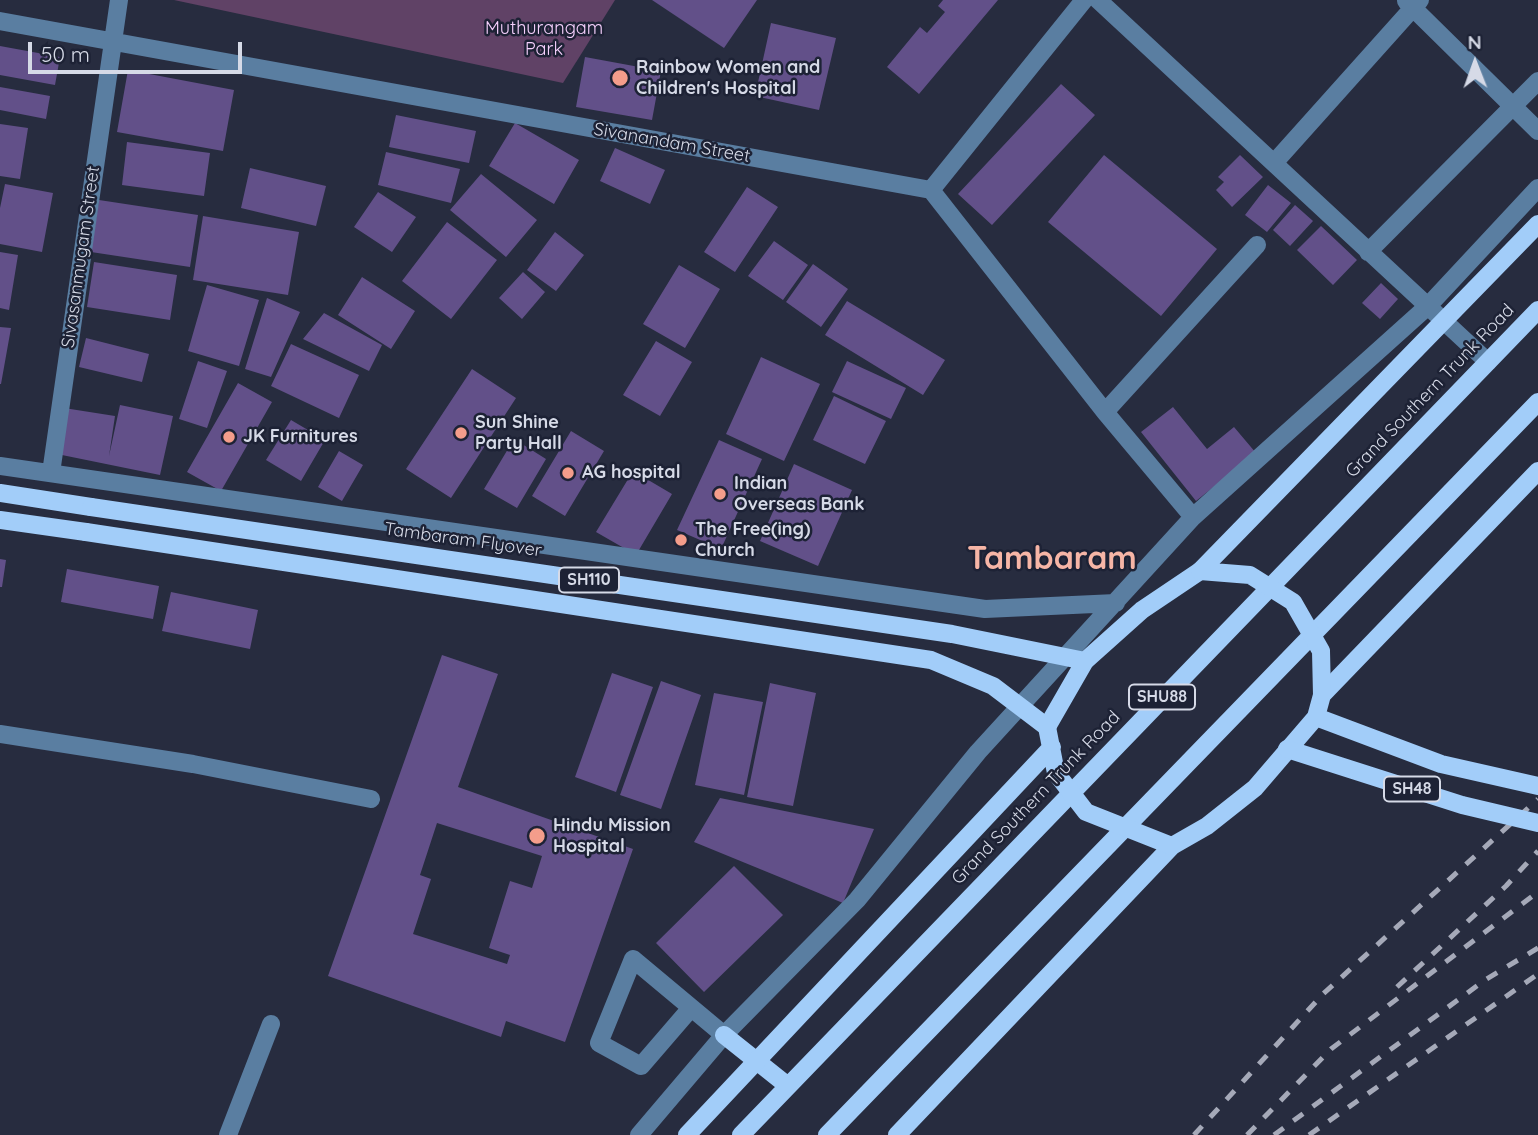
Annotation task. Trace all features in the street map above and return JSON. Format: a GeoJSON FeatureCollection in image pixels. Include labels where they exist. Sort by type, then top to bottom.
{"type":"FeatureCollection","features":[{"type":"Feature","properties":{"kind":"main road"},"geometry":{"type":"LineString","coordinates":[[1172,846],[1086,813],[1056,773],[1047,727],[1085,661],[1142,610],[1200,571],[1538,224]]}},
{"type":"Feature","properties":{"kind":"main road","name":"Grand Southern Trunk Road"},"geometry":{"type":"LineString","coordinates":[[741,1135],[1538,310]]}},
{"type":"Feature","properties":{"kind":"main road"},"geometry":{"type":"LineString","coordinates":[[827,1135],[1538,402]]}},
{"type":"Feature","properties":{"kind":"main road"},"geometry":{"type":"LineString","coordinates":[[1322,695],[1538,471]]}},
{"type":"Feature","properties":{"kind":"main road","name":"Tambaram Flyover"},"geometry":{"type":"LineString","coordinates":[[0,493],[952,634],[1085,661]]}},
{"type":"Feature","properties":{"kind":"main road","name":"SH110"},"geometry":{"type":"LineString","coordinates":[[0,520],[931,660],[993,686],[1047,727]]}},
{"type":"Feature","properties":{"kind":"main road"},"geometry":{"type":"LineString","coordinates":[[897,1135],[1172,846],[1207,826],[1255,788],[1315,717],[1322,695],[1321,651],[1293,602],[1250,575],[1200,571]]}},
{"type":"Feature","properties":{"kind":"main road","name":"SH48"},"geometry":{"type":"LineString","coordinates":[[1315,717],[1441,764],[1538,786]]}},
{"type":"Feature","properties":{"kind":"main road"},"geometry":{"type":"LineString","coordinates":[[687,1135],[1052,747]]}},
{"type":"Feature","properties":{"kind":"main road","name":"SH48"},"geometry":{"type":"LineString","coordinates":[[1287,749],[1462,805],[1538,823]]}},
{"type":"Feature","properties":{"kind":"main road"},"geometry":{"type":"LineString","coordinates":[[724,1035],[788,1086]]}},
{"type":"Feature","properties":{"kind":"street","name":"Sivasanmugam Street"},"geometry":{"type":"LineString","coordinates":[[51,473],[119,0]]}},
{"type":"Feature","properties":{"kind":"street"},"geometry":{"type":"LineString","coordinates":[[1084,0],[931,190],[1105,412],[1193,517]]}},
{"type":"Feature","properties":{"kind":"street"},"geometry":{"type":"LineString","coordinates":[[1098,0],[1488,362]]}},
{"type":"Feature","properties":{"kind":"street"},"geometry":{"type":"LineString","coordinates":[[1274,163],[1413,3],[1538,131]]}},
{"type":"Feature","properties":{"kind":"street","name":"Sivanandam Street"},"geometry":{"type":"LineString","coordinates":[[0,22],[931,190]]}},
{"type":"Feature","properties":{"kind":"street"},"geometry":{"type":"LineString","coordinates":[[1368,252],[1538,81]]}},
{"type":"Feature","properties":{"kind":"street"},"geometry":{"type":"LineString","coordinates":[[639,1135],[724,1035],[857,900],[978,752],[1193,517],[1428,306],[1538,188]]}},
{"type":"Feature","properties":{"kind":"street"},"geometry":{"type":"LineString","coordinates":[[1105,412],[1257,245]]}},
{"type":"Feature","properties":{"kind":"street"},"geometry":{"type":"LineString","coordinates":[[0,466],[985,609],[1116,603]]}},
{"type":"Feature","properties":{"kind":"street"},"geometry":{"type":"LineString","coordinates":[[0,734],[193,764],[371,799]]}},
{"type":"Feature","properties":{"kind":"street"},"geometry":{"type":"LineString","coordinates":[[691,1008],[641,1066],[599,1043],[633,958],[724,1035]]}},
{"type":"Feature","properties":{"kind":"street"},"geometry":{"type":"LineString","coordinates":[[228,1135],[271,1024]]}},
{"type":"Feature","properties":{"kind":"green space","name":"Muthurangam Park"},"geometry":{"type":"Polygon","coordinates":[[[174,0],[615,0],[563,83],[174,0]]]}},
{"type":"Feature","properties":{"kind":"building"},"geometry":{"type":"Polygon","coordinates":[[[652,0],[757,0],[724,48],[652,0]]]}},
{"type":"Feature","properties":{"kind":"building"},"geometry":{"type":"Polygon","coordinates":[[[943,0],[998,0],[919,94],[887,67],[920,27],[927,33],[945,12],[938,6],[943,0]]]}},
{"type":"Feature","properties":{"kind":"building"},"geometry":{"type":"Polygon","coordinates":[[[771,23],[836,38],[819,110],[755,96],[771,23]]]}},
{"type":"Feature","properties":{"kind":"building"},"geometry":{"type":"Polygon","coordinates":[[[0,46],[60,57],[55,85],[0,75],[0,46]]]}},
{"type":"Feature","properties":{"kind":"building"},"geometry":{"type":"Polygon","coordinates":[[[585,57],[661,71],[652,120],[576,107],[585,57]]]}},
{"type":"Feature","properties":{"kind":"building"},"geometry":{"type":"Polygon","coordinates":[[[128,70],[234,90],[223,151],[117,132],[128,70]]]}},
{"type":"Feature","properties":{"kind":"building"},"geometry":{"type":"Polygon","coordinates":[[[1061,84],[1095,115],[992,225],[958,194],[1061,84]]]}},
{"type":"Feature","properties":{"kind":"building"},"geometry":{"type":"Polygon","coordinates":[[[0,87],[50,96],[46,119],[0,110],[0,87]]]}},
{"type":"Feature","properties":{"kind":"building"},"geometry":{"type":"Polygon","coordinates":[[[396,115],[476,131],[469,163],[389,147],[396,115]]]}},
{"type":"Feature","properties":{"kind":"building"},"geometry":{"type":"Polygon","coordinates":[[[515,123],[579,160],[554,204],[489,166],[515,123]]]}},
{"type":"Feature","properties":{"kind":"building"},"geometry":{"type":"Polygon","coordinates":[[[0,124],[28,128],[20,179],[0,176],[0,124]]]}},
{"type":"Feature","properties":{"kind":"building"},"geometry":{"type":"Polygon","coordinates":[[[127,142],[210,153],[204,196],[122,185],[127,142]]]}},
{"type":"Feature","properties":{"kind":"building"},"geometry":{"type":"Polygon","coordinates":[[[615,148],[665,170],[650,204],[600,181],[615,148]]]}},
{"type":"Feature","properties":{"kind":"building"},"geometry":{"type":"Polygon","coordinates":[[[386,152],[460,169],[451,203],[378,185],[386,152]]]}},
{"type":"Feature","properties":{"kind":"building"},"geometry":{"type":"Polygon","coordinates":[[[1104,155],[1217,249],[1161,316],[1048,222],[1104,155]]]}},
{"type":"Feature","properties":{"kind":"building"},"geometry":{"type":"Polygon","coordinates":[[[1240,155],[1263,177],[1232,207],[1216,190],[1224,182],[1218,177],[1240,155]]]}},
{"type":"Feature","properties":{"kind":"building"},"geometry":{"type":"Polygon","coordinates":[[[250,168],[326,186],[316,226],[241,208],[250,168]]]}},
{"type":"Feature","properties":{"kind":"building"},"geometry":{"type":"Polygon","coordinates":[[[481,174],[537,220],[506,257],[450,210],[481,174]]]}},
{"type":"Feature","properties":{"kind":"building"},"geometry":{"type":"Polygon","coordinates":[[[5,184],[53,193],[42,252],[0,244],[0,208],[5,184]]]}},
{"type":"Feature","properties":{"kind":"building"},"geometry":{"type":"Polygon","coordinates":[[[1268,185],[1291,203],[1267,232],[1245,215],[1268,185]]]}},
{"type":"Feature","properties":{"kind":"building"},"geometry":{"type":"Polygon","coordinates":[[[747,187],[778,207],[735,272],[704,252],[747,187]]]}},
{"type":"Feature","properties":{"kind":"building"},"geometry":{"type":"Polygon","coordinates":[[[378,192],[416,217],[392,252],[354,227],[378,192]]]}},
{"type":"Feature","properties":{"kind":"building"},"geometry":{"type":"Polygon","coordinates":[[[99,200],[198,215],[190,267],[91,252],[99,200]]]}},
{"type":"Feature","properties":{"kind":"building"},"geometry":{"type":"Polygon","coordinates":[[[1295,205],[1313,221],[1290,246],[1273,230],[1295,205]]]}},
{"type":"Feature","properties":{"kind":"building"},"geometry":{"type":"Polygon","coordinates":[[[203,216],[299,232],[288,295],[193,280],[203,216]]]}},
{"type":"Feature","properties":{"kind":"building"},"geometry":{"type":"Polygon","coordinates":[[[447,222],[497,260],[451,319],[402,281],[447,222]]]}},
{"type":"Feature","properties":{"kind":"building"},"geometry":{"type":"Polygon","coordinates":[[[1321,226],[1357,260],[1333,285],[1297,250],[1321,226]]]}},
{"type":"Feature","properties":{"kind":"building"},"geometry":{"type":"Polygon","coordinates":[[[555,232],[584,255],[556,291],[527,270],[555,232]]]}},
{"type":"Feature","properties":{"kind":"building"},"geometry":{"type":"Polygon","coordinates":[[[774,241],[808,265],[783,300],[748,276],[774,241]]]}},
{"type":"Feature","properties":{"kind":"building"},"geometry":{"type":"Polygon","coordinates":[[[0,252],[18,255],[9,310],[0,308],[0,252]]]}},
{"type":"Feature","properties":{"kind":"building"},"geometry":{"type":"Polygon","coordinates":[[[94,262],[177,275],[170,320],[87,307],[94,262]]]}},
{"type":"Feature","properties":{"kind":"building"},"geometry":{"type":"Polygon","coordinates":[[[813,264],[848,289],[821,327],[786,302],[813,264]]]}},
{"type":"Feature","properties":{"kind":"building"},"geometry":{"type":"Polygon","coordinates":[[[679,265],[720,289],[685,348],[643,324],[679,265]]]}},
{"type":"Feature","properties":{"kind":"building"},"geometry":{"type":"Polygon","coordinates":[[[523,272],[545,292],[522,319],[499,298],[523,272]]]}},
{"type":"Feature","properties":{"kind":"building"},"geometry":{"type":"Polygon","coordinates":[[[362,277],[415,311],[391,349],[338,315],[362,277]]]}},
{"type":"Feature","properties":{"kind":"building"},"geometry":{"type":"Polygon","coordinates":[[[1381,283],[1398,299],[1380,319],[1362,303],[1381,283]]]}},
{"type":"Feature","properties":{"kind":"building"},"geometry":{"type":"Polygon","coordinates":[[[207,285],[259,300],[239,366],[188,351],[207,285]]]}},
{"type":"Feature","properties":{"kind":"building"},"geometry":{"type":"Polygon","coordinates":[[[267,298],[300,312],[271,377],[245,369],[267,298]]]}},
{"type":"Feature","properties":{"kind":"building"},"geometry":{"type":"Polygon","coordinates":[[[847,301],[945,360],[923,395],[825,335],[847,301]]]}},
{"type":"Feature","properties":{"kind":"building"},"geometry":{"type":"Polygon","coordinates":[[[324,313],[382,345],[369,371],[303,339],[324,313]]]}},
{"type":"Feature","properties":{"kind":"building"},"geometry":{"type":"Polygon","coordinates":[[[0,327],[11,328],[1,384],[0,384],[0,327]]]}},
{"type":"Feature","properties":{"kind":"building"},"geometry":{"type":"Polygon","coordinates":[[[86,338],[149,354],[142,382],[79,367],[86,338]]]}},
{"type":"Feature","properties":{"kind":"building"},"geometry":{"type":"Polygon","coordinates":[[[656,341],[692,362],[660,416],[623,395],[656,341]]]}},
{"type":"Feature","properties":{"kind":"building"},"geometry":{"type":"Polygon","coordinates":[[[291,344],[359,375],[339,418],[271,386],[291,344]]]}},
{"type":"Feature","properties":{"kind":"building"},"geometry":{"type":"Polygon","coordinates":[[[761,357],[820,384],[784,461],[726,434],[761,357]]]}},
{"type":"Feature","properties":{"kind":"building"},"geometry":{"type":"Polygon","coordinates":[[[198,361],[227,371],[207,428],[179,419],[198,361]]]}},
{"type":"Feature","properties":{"kind":"building"},"geometry":{"type":"Polygon","coordinates":[[[847,361],[906,388],[891,419],[832,392],[847,361]]]}},
{"type":"Feature","properties":{"kind":"building","name":"Sun Shine Party Hall"},"geometry":{"type":"Polygon","coordinates":[[[472,369],[516,398],[451,498],[406,469],[472,369]]]}},
{"type":"Feature","properties":{"kind":"building","name":"JK Furnitures"},"geometry":{"type":"Polygon","coordinates":[[[238,383],[272,402],[221,491],[187,472],[238,383]]]}},
{"type":"Feature","properties":{"kind":"building"},"geometry":{"type":"Polygon","coordinates":[[[834,396],[886,421],[865,464],[813,440],[834,396]]]}},
{"type":"Feature","properties":{"kind":"building"},"geometry":{"type":"Polygon","coordinates":[[[120,405],[173,416],[160,475],[57,454],[64,408],[115,416],[109,456],[120,405]]]}},
{"type":"Feature","properties":{"kind":"building"},"geometry":{"type":"Polygon","coordinates":[[[1173,407],[1207,449],[1234,427],[1256,453],[1196,501],[1141,432],[1173,407]]]}},
{"type":"Feature","properties":{"kind":"building"},"geometry":{"type":"Polygon","coordinates":[[[291,420],[325,440],[301,481],[266,460],[291,420]]]}},
{"type":"Feature","properties":{"kind":"building","name":"AG hospital"},"geometry":{"type":"Polygon","coordinates":[[[571,431],[604,451],[565,516],[532,496],[571,431]]]}},
{"type":"Feature","properties":{"kind":"building"},"geometry":{"type":"Polygon","coordinates":[[[514,439],[546,459],[517,508],[484,489],[514,439]]]}},
{"type":"Feature","properties":{"kind":"building","name":"Indian Overseas Bank"},"geometry":{"type":"Polygon","coordinates":[[[719,440],[762,459],[721,549],[677,530],[719,440]]]}},
{"type":"Feature","properties":{"kind":"building"},"geometry":{"type":"Polygon","coordinates":[[[339,451],[363,465],[342,501],[318,487],[339,451]]]}},
{"type":"Feature","properties":{"kind":"building"},"geometry":{"type":"Polygon","coordinates":[[[794,464],[852,490],[818,566],[760,541],[794,464]]]}},
{"type":"Feature","properties":{"kind":"building"},"geometry":{"type":"Polygon","coordinates":[[[633,471],[672,494],[636,555],[596,532],[633,471]]]}},
{"type":"Feature","properties":{"kind":"building"},"geometry":{"type":"Polygon","coordinates":[[[0,559],[6,560],[2,587],[0,587],[0,559]]]}},
{"type":"Feature","properties":{"kind":"building"},"geometry":{"type":"Polygon","coordinates":[[[67,569],[159,586],[153,619],[61,602],[67,569]]]}},
{"type":"Feature","properties":{"kind":"building"},"geometry":{"type":"Polygon","coordinates":[[[171,592],[258,610],[250,649],[162,631],[171,592]]]}},
{"type":"Feature","properties":{"kind":"building","name":"Hindu Mission Hospital"},"geometry":{"type":"Polygon","coordinates":[[[442,655],[498,674],[458,787],[633,849],[565,1042],[506,1021],[501,1037],[328,976],[442,655]],[[437,823],[420,875],[431,879],[413,934],[507,964],[510,955],[489,948],[510,881],[532,888],[542,856],[437,823]]]}},
{"type":"Feature","properties":{"kind":"building"},"geometry":{"type":"Polygon","coordinates":[[[612,673],[653,687],[616,792],[575,777],[612,673]]]}},
{"type":"Feature","properties":{"kind":"building"},"geometry":{"type":"Polygon","coordinates":[[[661,681],[701,695],[661,809],[620,795],[661,681]]]}},
{"type":"Feature","properties":{"kind":"building"},"geometry":{"type":"Polygon","coordinates":[[[770,683],[816,693],[793,806],[747,797],[770,683]]]}},
{"type":"Feature","properties":{"kind":"building"},"geometry":{"type":"Polygon","coordinates":[[[714,693],[763,702],[744,795],[695,785],[714,693]]]}},
{"type":"Feature","properties":{"kind":"building"},"geometry":{"type":"Polygon","coordinates":[[[720,798],[874,829],[843,903],[694,842],[720,798]]]}},
{"type":"Feature","properties":{"kind":"building"},"geometry":{"type":"Polygon","coordinates":[[[734,866],[783,915],[704,992],[656,943],[734,866]]]}},
{"type":"Feature","properties":{"kind":"railway"},"geometry":{"type":"LineString","coordinates":[[1194,1135],[1323,994],[1538,799]]}},
{"type":"Feature","properties":{"kind":"railway"},"geometry":{"type":"LineString","coordinates":[[1397,987],[1506,886],[1538,851]]}},
{"type":"Feature","properties":{"kind":"railway"},"geometry":{"type":"LineString","coordinates":[[1247,1135],[1331,1049],[1538,892]]}},
{"type":"Feature","properties":{"kind":"railway"},"geometry":{"type":"LineString","coordinates":[[1274,1135],[1485,980],[1538,948]]}},
{"type":"Feature","properties":{"kind":"railway"},"geometry":{"type":"LineString","coordinates":[[1309,1135],[1538,974]]}},
{"type":"Feature","properties":{"kind":"place","name":"Rainbow Women and Children's Hospital"},"geometry":{"type":"Point","coordinates":[620,78]}},
{"type":"Feature","properties":{"kind":"place","name":"Sun Shine Party Hall"},"geometry":{"type":"Point","coordinates":[461,433]}},
{"type":"Feature","properties":{"kind":"place","name":"JK Furnitures"},"geometry":{"type":"Point","coordinates":[229,437]}},
{"type":"Feature","properties":{"kind":"place","name":"AG hospital"},"geometry":{"type":"Point","coordinates":[568,473]}},
{"type":"Feature","properties":{"kind":"place","name":"Indian Overseas Bank"},"geometry":{"type":"Point","coordinates":[720,494]}},
{"type":"Feature","properties":{"kind":"place","name":"The Free(ing) Church"},"geometry":{"type":"Point","coordinates":[681,540]}},
{"type":"Feature","properties":{"kind":"place","name":"Hindu Mission Hospital"},"geometry":{"type":"Point","coordinates":[537,836]}},
{"type":"Feature","properties":{"kind":"district","name":"Tambaram"},"geometry":{"type":"Point","coordinates":[1052,559]}}]}
